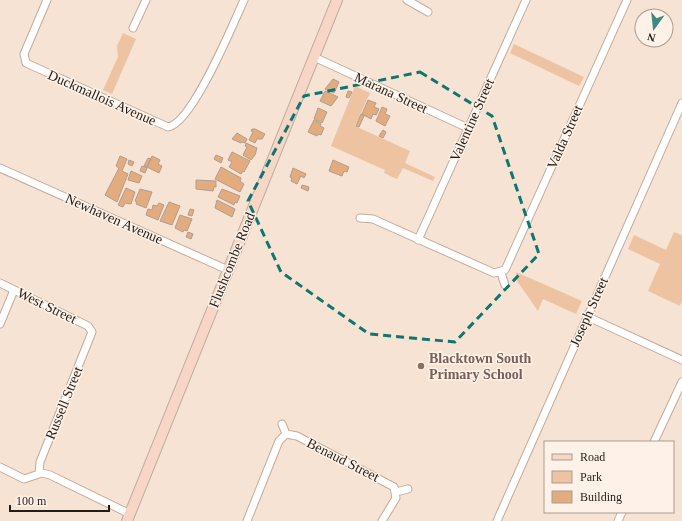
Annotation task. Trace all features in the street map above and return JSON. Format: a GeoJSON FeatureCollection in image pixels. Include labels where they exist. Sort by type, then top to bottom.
{"type":"FeatureCollection","features":[{"type":"Feature","properties":{"kind":"street","name":"Duckmallois Avenue"},"geometry":{"type":"LineString","coordinates":[[47,0],[24,54],[26,63],[168,127],[177,124],[196,101],[244,0]]}},
{"type":"Feature","properties":{"kind":"street"},"geometry":{"type":"LineString","coordinates":[[133,28],[146,0]]}},
{"type":"Feature","properties":{"kind":"street","name":"Flushcombe Road"},"geometry":{"type":"LineString","coordinates":[[129,518],[337,0]]}},
{"type":"Feature","properties":{"kind":"street"},"geometry":{"type":"LineString","coordinates":[[407,0],[428,12]]}},
{"type":"Feature","properties":{"kind":"street","name":"Valentine Street"},"geometry":{"type":"LineString","coordinates":[[418,240],[526,0]]}},
{"type":"Feature","properties":{"kind":"street","name":"Valda Street"},"geometry":{"type":"LineString","coordinates":[[501,273],[507,268],[627,0]]}},
{"type":"Feature","properties":{"kind":"street","name":"Marana Street"},"geometry":{"type":"LineString","coordinates":[[314,57],[468,128]]}},
{"type":"Feature","properties":{"kind":"street","name":"Joseph Street"},"geometry":{"type":"LineString","coordinates":[[497,521],[536,435],[586,316],[682,103]]}},
{"type":"Feature","properties":{"kind":"street","name":"Newhaven Avenue"},"geometry":{"type":"LineString","coordinates":[[0,168],[228,270]]}},
{"type":"Feature","properties":{"kind":"street"},"geometry":{"type":"LineString","coordinates":[[360,218],[372,220],[494,273],[501,273],[505,285]]}},
{"type":"Feature","properties":{"kind":"street","name":"West Street"},"geometry":{"type":"LineString","coordinates":[[0,283],[88,326],[92,332]]}},
{"type":"Feature","properties":{"kind":"street"},"geometry":{"type":"LineString","coordinates":[[0,324],[14,290]]}},
{"type":"Feature","properties":{"kind":"street"},"geometry":{"type":"LineString","coordinates":[[586,316],[682,360]]}},
{"type":"Feature","properties":{"kind":"street","name":"Russell Street"},"geometry":{"type":"LineString","coordinates":[[39,474],[40,462],[92,332]]}},
{"type":"Feature","properties":{"kind":"street"},"geometry":{"type":"LineString","coordinates":[[654,441],[682,382]]}},
{"type":"Feature","properties":{"kind":"street"},"geometry":{"type":"LineString","coordinates":[[247,521],[279,441],[286,434],[282,424]]}},
{"type":"Feature","properties":{"kind":"street","name":"Benaud Street"},"geometry":{"type":"LineString","coordinates":[[286,434],[297,436],[391,484],[396,492]]}},
{"type":"Feature","properties":{"kind":"street"},"geometry":{"type":"LineString","coordinates":[[0,467],[24,479],[39,474],[50,475],[129,518]]}},
{"type":"Feature","properties":{"kind":"street"},"geometry":{"type":"LineString","coordinates":[[382,521],[396,498],[396,492],[408,489]]}},
{"type":"Feature","properties":{"kind":"highlighted area"},"geometry":{"type":"Polygon","coordinates":[[[420,72],[492,116],[539,254],[455,342],[369,334],[281,272],[248,201],[304,96],[420,72]]]}},
{"type":"Feature","properties":{"kind":"green space"},"geometry":{"type":"Polygon","coordinates":[[[123,33],[136,39],[112,94],[103,90],[118,57],[117,46],[123,33]]]}},
{"type":"Feature","properties":{"kind":"green space"},"geometry":{"type":"Polygon","coordinates":[[[514,44],[584,77],[579,86],[510,53],[514,44]]]}},
{"type":"Feature","properties":{"kind":"green space"},"geometry":{"type":"Polygon","coordinates":[[[355,86],[370,93],[355,126],[410,151],[405,163],[435,177],[433,181],[403,168],[397,179],[384,173],[385,170],[331,146],[355,86]]]}},
{"type":"Feature","properties":{"kind":"green space"},"geometry":{"type":"Polygon","coordinates":[[[674,232],[682,235],[682,301],[680,306],[648,291],[660,264],[628,249],[634,235],[666,250],[674,232]]]}},
{"type":"Feature","properties":{"kind":"green space"},"geometry":{"type":"Polygon","coordinates":[[[516,272],[582,301],[576,314],[543,299],[538,311],[517,281],[516,272]]]}},
{"type":"Feature","properties":{"kind":"building"},"geometry":{"type":"Polygon","coordinates":[[[333,79],[339,82],[334,93],[325,89],[333,79]]]}},
{"type":"Feature","properties":{"kind":"building"},"geometry":{"type":"Polygon","coordinates":[[[325,91],[338,97],[331,106],[320,101],[325,91]]]}},
{"type":"Feature","properties":{"kind":"building"},"geometry":{"type":"Polygon","coordinates":[[[348,91],[352,92],[349,98],[346,97],[348,91]]]}},
{"type":"Feature","properties":{"kind":"building"},"geometry":{"type":"Polygon","coordinates":[[[368,100],[376,103],[374,107],[379,109],[376,115],[373,114],[371,119],[362,114],[368,100]]]}},
{"type":"Feature","properties":{"kind":"building"},"geometry":{"type":"Polygon","coordinates":[[[382,107],[387,109],[385,114],[390,116],[385,126],[376,121],[382,107]]]}},
{"type":"Feature","properties":{"kind":"building"},"geometry":{"type":"Polygon","coordinates":[[[318,108],[327,112],[322,123],[314,119],[318,108]]]}},
{"type":"Feature","properties":{"kind":"building"},"geometry":{"type":"Polygon","coordinates":[[[361,114],[364,116],[359,127],[356,126],[361,114]]]}},
{"type":"Feature","properties":{"kind":"building"},"geometry":{"type":"Polygon","coordinates":[[[314,120],[321,124],[320,126],[324,128],[321,135],[318,134],[317,136],[308,132],[314,120]]]}},
{"type":"Feature","properties":{"kind":"building"},"geometry":{"type":"Polygon","coordinates":[[[252,129],[265,134],[262,139],[257,139],[255,143],[249,140],[253,132],[251,131],[252,129]]]}},
{"type":"Feature","properties":{"kind":"building"},"geometry":{"type":"Polygon","coordinates":[[[383,130],[386,132],[383,138],[379,136],[383,130]]]}},
{"type":"Feature","properties":{"kind":"building"},"geometry":{"type":"Polygon","coordinates":[[[237,133],[247,139],[245,143],[232,139],[237,133]]]}},
{"type":"Feature","properties":{"kind":"building"},"geometry":{"type":"Polygon","coordinates":[[[246,143],[257,148],[255,155],[251,160],[243,155],[247,147],[245,146],[246,143]]]}},
{"type":"Feature","properties":{"kind":"building"},"geometry":{"type":"Polygon","coordinates":[[[232,152],[250,161],[244,172],[243,171],[241,174],[229,167],[232,162],[228,160],[232,152]]]}},
{"type":"Feature","properties":{"kind":"building"},"geometry":{"type":"Polygon","coordinates":[[[216,155],[223,158],[221,163],[214,159],[216,155]]]}},
{"type":"Feature","properties":{"kind":"building"},"geometry":{"type":"Polygon","coordinates":[[[120,156],[127,159],[122,171],[128,174],[117,202],[105,195],[119,168],[116,166],[120,156]]]}},
{"type":"Feature","properties":{"kind":"building"},"geometry":{"type":"Polygon","coordinates":[[[152,156],[160,160],[158,164],[162,166],[159,173],[147,167],[152,156]]]}},
{"type":"Feature","properties":{"kind":"building"},"geometry":{"type":"Polygon","coordinates":[[[148,158],[151,159],[147,167],[144,166],[148,158]]]}},
{"type":"Feature","properties":{"kind":"building"},"geometry":{"type":"Polygon","coordinates":[[[129,160],[134,162],[132,166],[128,164],[129,160]]]}},
{"type":"Feature","properties":{"kind":"building"},"geometry":{"type":"Polygon","coordinates":[[[333,160],[349,167],[347,172],[344,171],[342,176],[329,171],[333,160]]]}},
{"type":"Feature","properties":{"kind":"building"},"geometry":{"type":"Polygon","coordinates":[[[142,166],[147,168],[145,173],[140,171],[142,166]]]}},
{"type":"Feature","properties":{"kind":"building"},"geometry":{"type":"Polygon","coordinates":[[[221,167],[241,178],[240,181],[244,184],[240,192],[215,179],[221,167]]]}},
{"type":"Feature","properties":{"kind":"building"},"geometry":{"type":"Polygon","coordinates":[[[293,168],[306,174],[304,178],[301,176],[297,184],[291,181],[292,178],[290,177],[293,168]]]}},
{"type":"Feature","properties":{"kind":"building"},"geometry":{"type":"Polygon","coordinates":[[[131,171],[142,176],[139,183],[128,180],[131,171]]]}},
{"type":"Feature","properties":{"kind":"building"},"geometry":{"type":"Polygon","coordinates":[[[196,180],[216,181],[216,187],[214,187],[213,191],[196,189],[196,180]]]}},
{"type":"Feature","properties":{"kind":"building"},"geometry":{"type":"Polygon","coordinates":[[[302,185],[309,187],[308,191],[301,188],[302,185]]]}},
{"type":"Feature","properties":{"kind":"building"},"geometry":{"type":"Polygon","coordinates":[[[126,188],[135,192],[131,204],[125,203],[123,207],[118,205],[126,188]]]}},
{"type":"Feature","properties":{"kind":"building"},"geometry":{"type":"Polygon","coordinates":[[[140,189],[152,192],[146,208],[136,204],[137,202],[135,201],[140,189]]]}},
{"type":"Feature","properties":{"kind":"building"},"geometry":{"type":"Polygon","coordinates":[[[222,189],[240,196],[237,203],[235,202],[234,205],[218,197],[222,189]]]}},
{"type":"Feature","properties":{"kind":"building"},"geometry":{"type":"Polygon","coordinates":[[[217,200],[235,209],[232,217],[215,208],[217,200]]]}},
{"type":"Feature","properties":{"kind":"building"},"geometry":{"type":"Polygon","coordinates":[[[169,202],[180,206],[172,225],[160,221],[169,202]]]}},
{"type":"Feature","properties":{"kind":"building"},"geometry":{"type":"Polygon","coordinates":[[[159,203],[164,205],[158,220],[146,215],[148,209],[152,210],[153,205],[157,206],[159,203]]]}},
{"type":"Feature","properties":{"kind":"building"},"geometry":{"type":"Polygon","coordinates":[[[190,209],[194,210],[192,216],[188,215],[190,209]]]}},
{"type":"Feature","properties":{"kind":"building"},"geometry":{"type":"Polygon","coordinates":[[[180,215],[192,219],[187,231],[184,230],[183,232],[175,228],[180,215]]]}},
{"type":"Feature","properties":{"kind":"building"},"geometry":{"type":"Polygon","coordinates":[[[188,232],[193,234],[191,239],[186,237],[188,232]]]}},
{"type":"Feature","properties":{"kind":"place","name":"Blacktown South Primary School"},"geometry":{"type":"Point","coordinates":[421,366]}}]}
